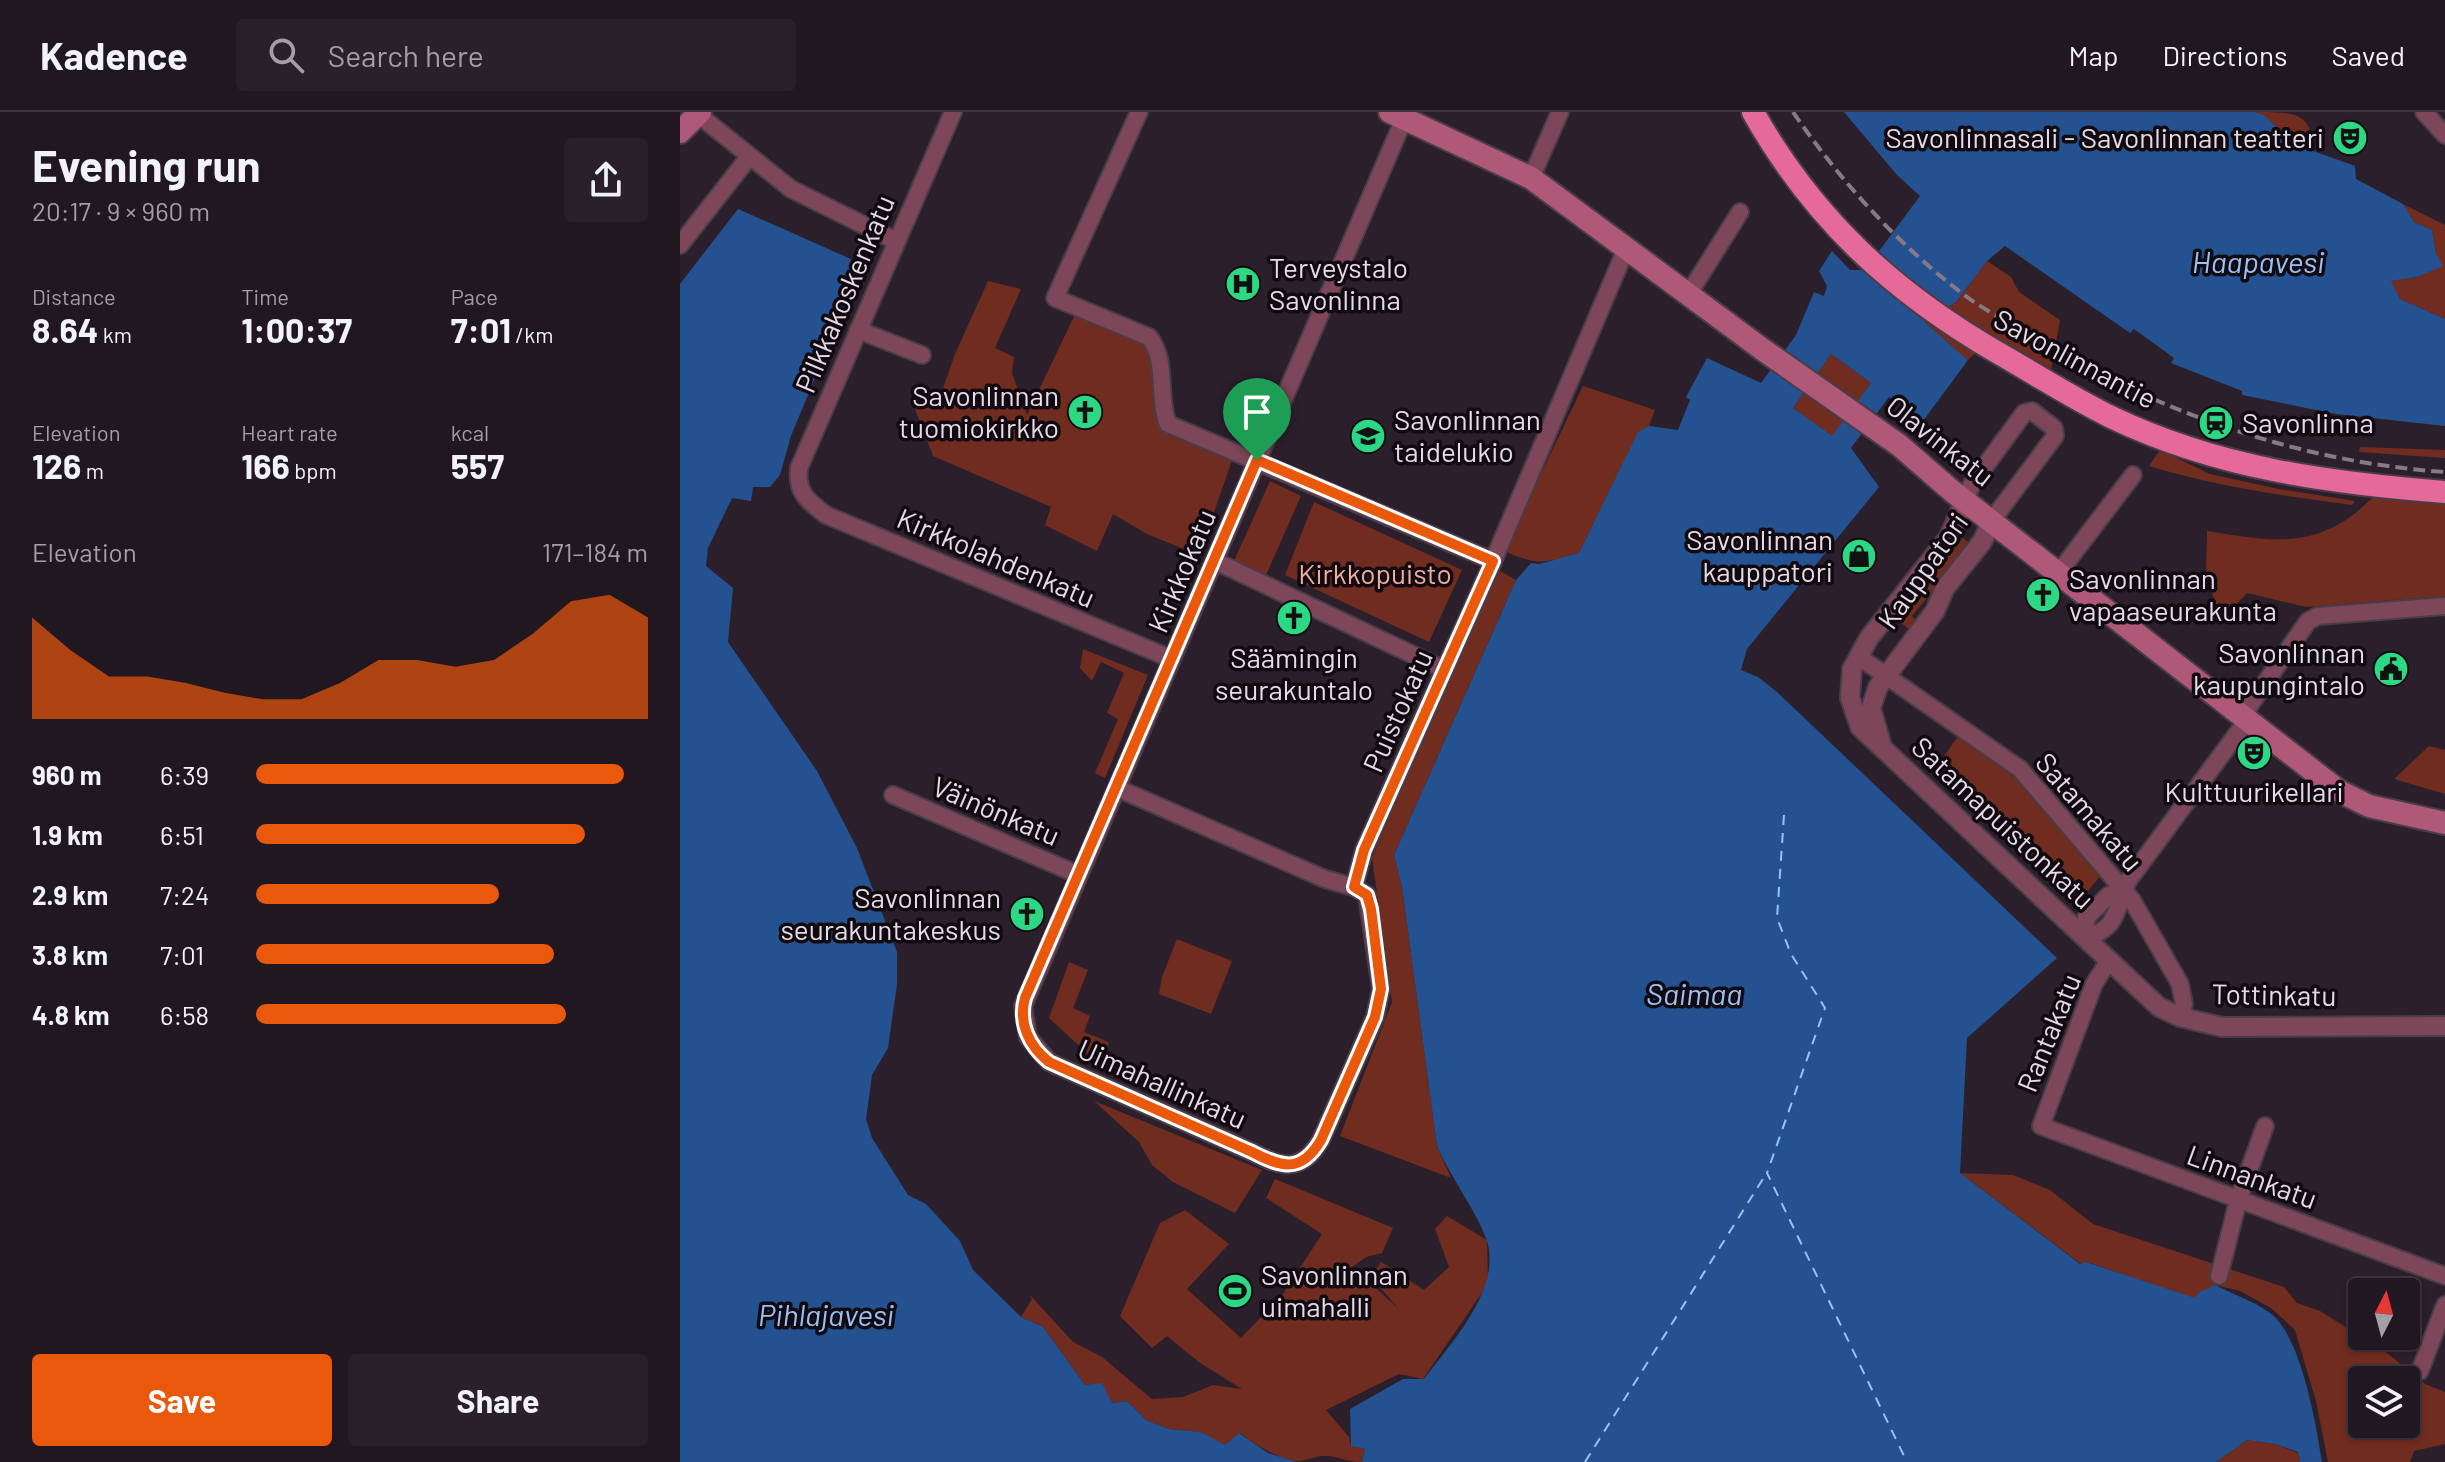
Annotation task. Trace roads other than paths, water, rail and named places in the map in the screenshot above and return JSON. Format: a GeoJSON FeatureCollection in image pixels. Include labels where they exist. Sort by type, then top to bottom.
{"type":"FeatureCollection","features":[{"type":"Feature","properties":{"kind":"highway","name":"Savonlinnantie"},"geometry":{"type":"LineString","coordinates":[[1738,112],[1761,117],[1888,279],[2034,376],[2068,395],[2147,433],[2238,463],[2324,480],[2445,492]]}},
{"type":"Feature","properties":{"kind":"main road"},"geometry":{"type":"LineString","coordinates":[[680,132],[697,113]]}},
{"type":"Feature","properties":{"kind":"main road","name":"Olavinkatu"},"geometry":{"type":"LineString","coordinates":[[1400,114],[1531,178],[1762,349],[1899,445],[1965,500],[2339,791],[2369,806],[2445,823]]}},
{"type":"Feature","properties":{"kind":"street","name":"Pilkkakoskenkatu"},"geometry":{"type":"LineString","coordinates":[[804,498],[798,479],[799,468],[953,112]]}},
{"type":"Feature","properties":{"kind":"street"},"geometry":{"type":"LineString","coordinates":[[1139,112],[1055,298],[1149,337],[1158,349],[1162,410],[1168,424],[1493,561]]}},
{"type":"Feature","properties":{"kind":"street"},"geometry":{"type":"LineString","coordinates":[[1531,178],[1560,112]]}},
{"type":"Feature","properties":{"kind":"street"},"geometry":{"type":"LineString","coordinates":[[2424,112],[2445,135]]}},
{"type":"Feature","properties":{"kind":"street"},"geometry":{"type":"LineString","coordinates":[[697,113],[791,189],[896,241]]}},
{"type":"Feature","properties":{"kind":"street","name":"Kirkkokatu"},"geometry":{"type":"LineString","coordinates":[[1023,1006],[1215,561],[1400,114]]}},
{"type":"Feature","properties":{"kind":"street"},"geometry":{"type":"LineString","coordinates":[[680,245],[749,157]]}},
{"type":"Feature","properties":{"kind":"street"},"geometry":{"type":"LineString","coordinates":[[1688,295],[1740,212]]}},
{"type":"Feature","properties":{"kind":"street","name":"Puistokatu"},"geometry":{"type":"LineString","coordinates":[[1354,887],[1364,850],[1493,561],[1626,249]]}},
{"type":"Feature","properties":{"kind":"street"},"geometry":{"type":"LineString","coordinates":[[858,330],[922,355]]}},
{"type":"Feature","properties":{"kind":"street","name":"Kauppatori"},"geometry":{"type":"LineString","coordinates":[[2032,411],[2054,428],[2055,436],[1993,519],[1982,542],[1945,588],[1935,611],[1884,676],[1871,708],[1883,750],[1860,727],[1853,713],[1850,680],[1859,657],[1869,638],[1949,537],[1972,484],[2024,413],[2032,411]]}},
{"type":"Feature","properties":{"kind":"street"},"geometry":{"type":"LineString","coordinates":[[2060,571],[2133,475]]}},
{"type":"Feature","properties":{"kind":"street","name":"Kirkkolahdenkatu"},"geometry":{"type":"LineString","coordinates":[[804,498],[826,515],[1172,659]]}},
{"type":"Feature","properties":{"kind":"street"},"geometry":{"type":"LineString","coordinates":[[1215,561],[1445,670]]}},
{"type":"Feature","properties":{"kind":"street"},"geometry":{"type":"LineString","coordinates":[[2085,938],[2086,918],[2109,895],[2123,891],[2308,621],[2318,616],[2445,606]]}},
{"type":"Feature","properties":{"kind":"street","name":"Satamakatu"},"geometry":{"type":"LineString","coordinates":[[1859,657],[2020,769],[2123,891],[2180,984],[2184,1004],[2180,1017]]}},
{"type":"Feature","properties":{"kind":"street","name":"Satamapuistonkatu"},"geometry":{"type":"LineString","coordinates":[[1883,750],[2085,938]]}},
{"type":"Feature","properties":{"kind":"street"},"geometry":{"type":"LineString","coordinates":[[1117,788],[1325,879],[1354,887]]}},
{"type":"Feature","properties":{"kind":"street","name":"Väinönkatu"},"geometry":{"type":"LineString","coordinates":[[893,795],[1079,875]]}},
{"type":"Feature","properties":{"kind":"street","name":"Uimahallinkatu"},"geometry":{"type":"LineString","coordinates":[[1023,1006],[1028,1037],[1049,1062],[1252,1152],[1269,1163],[1294,1166],[1314,1153],[1375,1017],[1381,989],[1371,909],[1367,895],[1354,887]]}},
{"type":"Feature","properties":{"kind":"street","name":"Tottinkatu"},"geometry":{"type":"LineString","coordinates":[[2085,938],[2144,996],[2180,1017],[2222,1027],[2445,1026]]}},
{"type":"Feature","properties":{"kind":"street","name":"Rantakatu"},"geometry":{"type":"LineString","coordinates":[[2041,1126],[2094,984],[2108,962]]}},
{"type":"Feature","properties":{"kind":"street","name":"Linnankatu"},"geometry":{"type":"LineString","coordinates":[[2041,1126],[2445,1276]]}},
{"type":"Feature","properties":{"kind":"street"},"geometry":{"type":"LineString","coordinates":[[2219,1276],[2238,1201],[2265,1126]]}},
{"type":"Feature","properties":{"kind":"street"},"geometry":{"type":"LineString","coordinates":[[2420,1371],[2445,1305]]}},
{"type":"Feature","properties":{"kind":"water","name":"Saimaa"},"geometry":{"type":"Polygon","coordinates":[[[1844,112],[2255,112],[2265,116],[2294,144],[2355,166],[2356,179],[2403,204],[2414,222],[2432,230],[2436,254],[2443,266],[2417,277],[2391,281],[2400,299],[2445,319],[2445,426],[2336,414],[2242,395],[2242,391],[2171,363],[2174,358],[2134,329],[2130,333],[2005,246],[1987,261],[1956,302],[1924,322],[1968,360],[1923,421],[1889,397],[1851,448],[1879,487],[1747,649],[1741,670],[1758,677],[1777,692],[2057,958],[1967,1038],[1960,1173],[2080,1264],[2086,1262],[2195,1298],[2198,1293],[2215,1285],[2270,1313],[2281,1324],[2298,1360],[2311,1404],[2322,1462],[2300,1462],[2298,1452],[2275,1444],[2247,1440],[2216,1462],[1362,1462],[1365,1449],[1351,1446],[1350,1409],[1403,1379],[1424,1379],[1472,1313],[1488,1276],[1490,1257],[1481,1227],[1437,1146],[1402,887],[1394,855],[1516,580],[1531,563],[1539,564],[1579,553],[1638,432],[1649,426],[1678,430],[1690,400],[1686,397],[1707,358],[1761,383],[1796,335],[1814,292],[1824,296],[1827,286],[1819,271],[1832,251],[1850,270],[1865,270],[1920,196],[1897,175],[1844,112]],[[1831,354],[1793,408],[1832,436],[1871,383],[1831,354]]]}},
{"type":"Feature","properties":{"kind":"water","name":"Pihlajavesi"},"geometry":{"type":"Polygon","coordinates":[[[738,209],[851,259],[846,303],[791,436],[780,475],[770,487],[753,487],[751,501],[732,498],[708,548],[706,566],[733,588],[728,642],[817,771],[857,848],[897,952],[897,984],[888,1048],[872,1075],[866,1119],[872,1138],[908,1195],[926,1204],[960,1241],[973,1270],[1021,1317],[1043,1327],[1085,1385],[1102,1383],[1112,1403],[1127,1401],[1146,1420],[1169,1429],[1201,1432],[1225,1445],[1239,1433],[1268,1453],[1297,1462],[680,1462],[680,284],[738,209]]]}},
{"type":"Feature","properties":{"kind":"railway"},"geometry":{"type":"LineString","coordinates":[[1793,112],[1851,188],[1918,256],[1974,302],[2077,362],[2177,409],[2282,444],[2335,457],[2445,472]]}},
{"type":"Feature","properties":{"kind":"place","name":"Savonlinnasali - Savonlinnan teatteri"},"geometry":{"type":"Point","coordinates":[2350,138]}},
{"type":"Feature","properties":{"kind":"place","name":"Terveystalo Savonlinna"},"geometry":{"type":"Point","coordinates":[1243,284]}},
{"type":"Feature","properties":{"kind":"place","name":"Savonlinnan tuomiokirkko"},"geometry":{"type":"Point","coordinates":[1085,412]}},
{"type":"Feature","properties":{"kind":"place","name":"Savonlinna"},"geometry":{"type":"Point","coordinates":[2216,423]}},
{"type":"Feature","properties":{"kind":"place","name":"Savonlinnan taidelukio"},"geometry":{"type":"Point","coordinates":[1368,436]}},
{"type":"Feature","properties":{"kind":"place","name":"Savonlinnan kauppatori"},"geometry":{"type":"Point","coordinates":[1859,556]}},
{"type":"Feature","properties":{"kind":"place","name":"Savonlinnan vapaaseurakunta"},"geometry":{"type":"Point","coordinates":[2043,595]}},
{"type":"Feature","properties":{"kind":"place","name":"Säämingin seurakuntalo"},"geometry":{"type":"Point","coordinates":[1294,618]}},
{"type":"Feature","properties":{"kind":"place","name":"Savonlinnan kaupungintalo"},"geometry":{"type":"Point","coordinates":[2391,669]}},
{"type":"Feature","properties":{"kind":"place","name":"Kulttuurikellari"},"geometry":{"type":"Point","coordinates":[2254,753]}},
{"type":"Feature","properties":{"kind":"place","name":"Savonlinnan seurakuntakeskus"},"geometry":{"type":"Point","coordinates":[1027,914]}},
{"type":"Feature","properties":{"kind":"place","name":"Savonlinnan uimahalli"},"geometry":{"type":"Point","coordinates":[1235,1291]}},
{"type":"Feature","properties":{"kind":"water label","name":"Haapavesi"},"geometry":{"type":"Point","coordinates":[2258,263]}},
{"type":"Feature","properties":{"kind":"park label","name":"Kirkkopuisto"},"geometry":{"type":"Point","coordinates":[1375,574]}}]}
